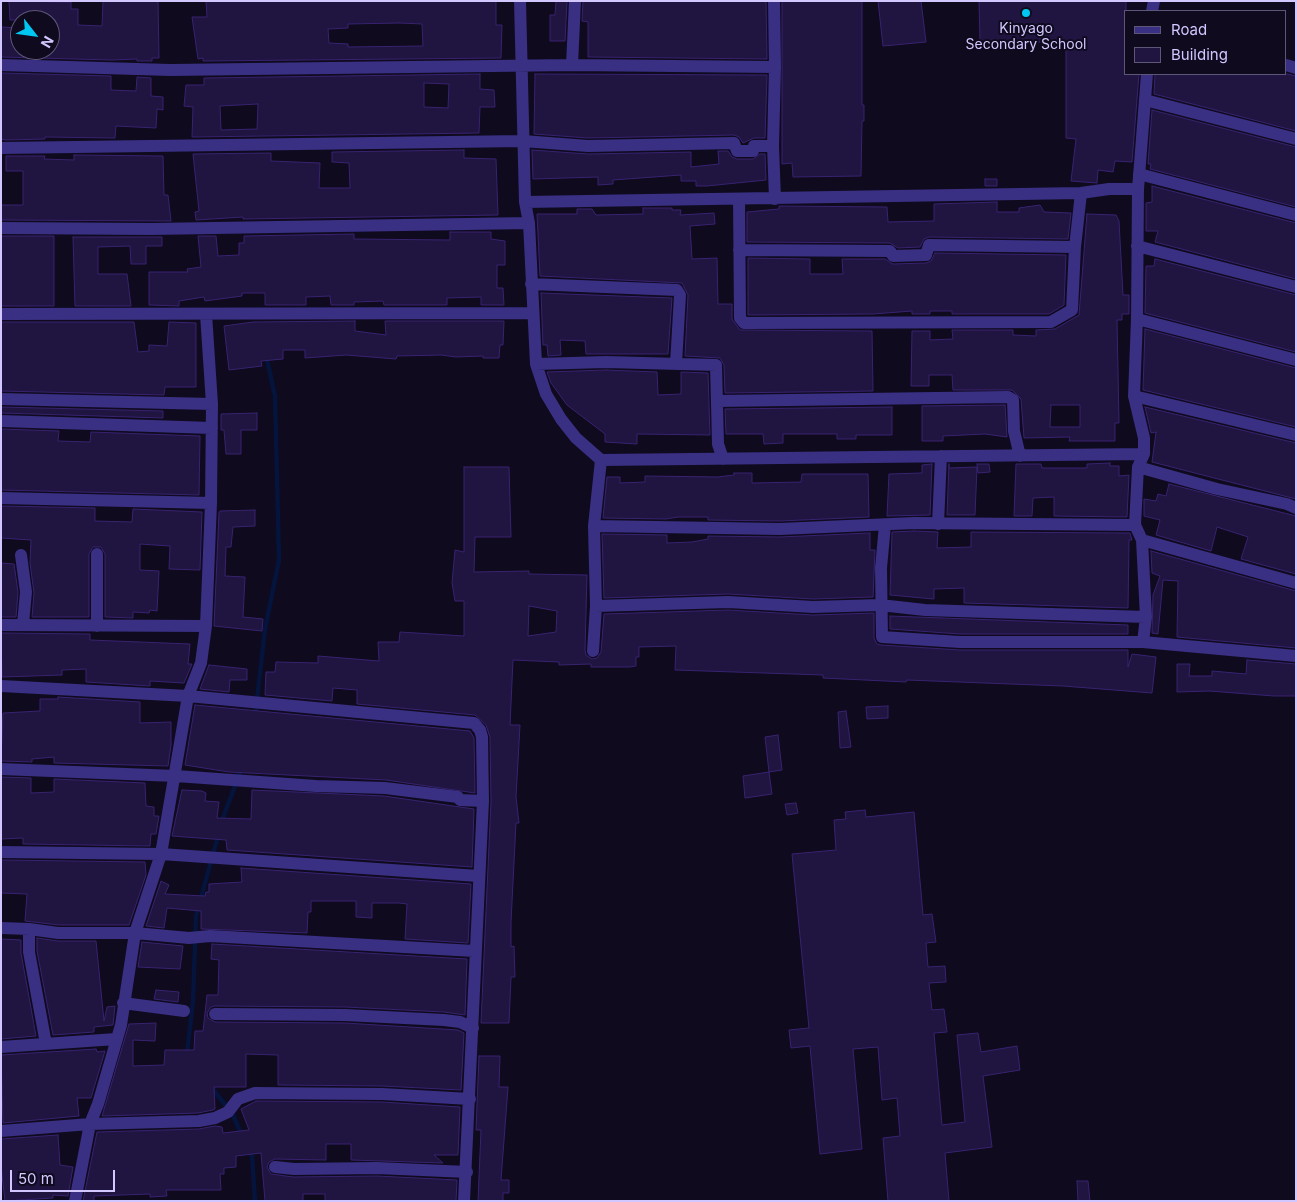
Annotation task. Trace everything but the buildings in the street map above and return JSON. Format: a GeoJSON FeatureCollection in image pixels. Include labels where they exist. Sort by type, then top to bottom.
{"type":"FeatureCollection","features":[{"type":"Feature","properties":{"kind":"street"},"geometry":{"type":"LineString","coordinates":[[520,1],[524,202],[529,223],[536,364],[546,394],[561,420],[576,438],[600,460],[1144,454]]}},
{"type":"Feature","properties":{"kind":"street"},"geometry":{"type":"LineString","coordinates":[[572,65],[576,1]]}},
{"type":"Feature","properties":{"kind":"street"},"geometry":{"type":"LineString","coordinates":[[774,1],[775,67],[772,146],[774,199]]}},
{"type":"Feature","properties":{"kind":"street"},"geometry":{"type":"LineString","coordinates":[[1,66],[180,70],[521,65],[775,67]]}},
{"type":"Feature","properties":{"kind":"street"},"geometry":{"type":"LineString","coordinates":[[1143,642],[1146,617],[1142,540],[1135,525],[1138,467],[1144,454],[1144,438],[1134,396],[1137,319],[1138,189],[1146,75]]}},
{"type":"Feature","properties":{"kind":"street"},"geometry":{"type":"LineString","coordinates":[[1145,100],[1296,139]]}},
{"type":"Feature","properties":{"kind":"street"},"geometry":{"type":"LineString","coordinates":[[1,148],[523,141],[588,146],[734,143],[737,152],[753,151],[754,146],[772,146]]}},
{"type":"Feature","properties":{"kind":"street"},"geometry":{"type":"LineString","coordinates":[[1139,174],[1296,215]]}},
{"type":"Feature","properties":{"kind":"street"},"geometry":{"type":"LineString","coordinates":[[524,202],[774,199],[1138,189]]}},
{"type":"Feature","properties":{"kind":"street"},"geometry":{"type":"LineString","coordinates":[[739,199],[740,318],[744,323],[1051,322],[1072,310],[1075,247],[1081,192]]}},
{"type":"Feature","properties":{"kind":"street"},"geometry":{"type":"LineString","coordinates":[[1,228],[151,229],[529,223]]}},
{"type":"Feature","properties":{"kind":"street"},"geometry":{"type":"LineString","coordinates":[[740,250],[890,251],[892,256],[926,255],[929,245],[1075,247]]}},
{"type":"Feature","properties":{"kind":"street"},"geometry":{"type":"LineString","coordinates":[[1137,246],[1296,287]]}},
{"type":"Feature","properties":{"kind":"street"},"geometry":{"type":"LineString","coordinates":[[531,284],[677,290],[680,295],[676,364]]}},
{"type":"Feature","properties":{"kind":"street"},"geometry":{"type":"LineString","coordinates":[[1,314],[532,313]]}},
{"type":"Feature","properties":{"kind":"street"},"geometry":{"type":"LineString","coordinates":[[75,1201],[90,1124],[98,1104],[121,1025],[135,934],[161,854],[176,776],[181,730],[188,696],[201,663],[206,626],[211,503],[212,404],[206,314]]}},
{"type":"Feature","properties":{"kind":"street"},"geometry":{"type":"LineString","coordinates":[[1137,319],[1296,360]]}},
{"type":"Feature","properties":{"kind":"street"},"geometry":{"type":"LineString","coordinates":[[536,364],[606,362],[716,365],[718,444],[723,459]]}},
{"type":"Feature","properties":{"kind":"street"},"geometry":{"type":"LineString","coordinates":[[1134,396],[1296,435]]}},
{"type":"Feature","properties":{"kind":"street"},"geometry":{"type":"LineString","coordinates":[[717,401],[1008,397],[1013,400],[1014,431],[1020,456]]}},
{"type":"Feature","properties":{"kind":"street"},"geometry":{"type":"LineString","coordinates":[[1,399],[212,404]]}},
{"type":"Feature","properties":{"kind":"street"},"geometry":{"type":"LineString","coordinates":[[1,422],[212,428]]}},
{"type":"Feature","properties":{"kind":"street"},"geometry":{"type":"LineString","coordinates":[[938,524],[941,456]]}},
{"type":"Feature","properties":{"kind":"street"},"geometry":{"type":"LineString","coordinates":[[593,651],[596,606],[594,526],[600,460]]}},
{"type":"Feature","properties":{"kind":"street"},"geometry":{"type":"LineString","coordinates":[[1138,467],[1217,489],[1287,504],[1296,508]]}},
{"type":"Feature","properties":{"kind":"street"},"geometry":{"type":"LineString","coordinates":[[1,498],[211,503]]}},
{"type":"Feature","properties":{"kind":"street"},"geometry":{"type":"LineString","coordinates":[[594,526],[780,529],[938,524],[1135,525]]}},
{"type":"Feature","properties":{"kind":"street"},"geometry":{"type":"LineString","coordinates":[[886,525],[880,605],[882,637],[960,642],[1143,642],[1296,656]]}},
{"type":"Feature","properties":{"kind":"street"},"geometry":{"type":"LineString","coordinates":[[1142,540],[1296,583]]}},
{"type":"Feature","properties":{"kind":"street"},"geometry":{"type":"LineString","coordinates":[[97,554],[97,626]]}},
{"type":"Feature","properties":{"kind":"street"},"geometry":{"type":"LineString","coordinates":[[21,555],[26,592],[24,624]]}},
{"type":"Feature","properties":{"kind":"street"},"geometry":{"type":"LineString","coordinates":[[596,606],[728,602],[813,607],[880,605],[925,610],[1146,617]]}},
{"type":"Feature","properties":{"kind":"street"},"geometry":{"type":"LineString","coordinates":[[1,625],[206,626]]}},
{"type":"Feature","properties":{"kind":"street"},"geometry":{"type":"LineString","coordinates":[[1,686],[188,696],[474,723],[480,730],[482,737],[483,801],[474,951],[473,1028],[464,1201]]}},
{"type":"Feature","properties":{"kind":"street"},"geometry":{"type":"LineString","coordinates":[[1,770],[176,776],[316,786],[385,788],[458,797],[460,800],[483,801]]}},
{"type":"Feature","properties":{"kind":"street"},"geometry":{"type":"LineString","coordinates":[[1,852],[161,854],[478,876]]}},
{"type":"Feature","properties":{"kind":"street"},"geometry":{"type":"LineString","coordinates":[[1,928],[58,933],[135,934],[189,938],[210,936],[474,951]]}},
{"type":"Feature","properties":{"kind":"street"},"geometry":{"type":"LineString","coordinates":[[29,929],[29,952],[46,1044]]}},
{"type":"Feature","properties":{"kind":"street"},"geometry":{"type":"LineString","coordinates":[[123,1003],[184,1011]]}},
{"type":"Feature","properties":{"kind":"street"},"geometry":{"type":"LineString","coordinates":[[214,1014],[345,1015],[444,1020],[460,1022],[473,1028]]}},
{"type":"Feature","properties":{"kind":"street"},"geometry":{"type":"LineString","coordinates":[[1,1047],[116,1039]]}},
{"type":"Feature","properties":{"kind":"street"},"geometry":{"type":"LineString","coordinates":[[1,1131],[90,1124],[199,1121],[230,1109],[238,1099],[255,1093],[382,1094],[470,1099]]}},
{"type":"Feature","properties":{"kind":"street"},"geometry":{"type":"LineString","coordinates":[[275,1167],[294,1169],[376,1168],[467,1172]]}},
{"type":"Feature","properties":{"kind":"waterway"},"geometry":{"type":"LineString","coordinates":[[255,717],[265,629],[279,560],[275,396],[266,355]]}},
{"type":"Feature","properties":{"kind":"waterway"},"geometry":{"type":"LineString","coordinates":[[221,823],[242,767]]}},
{"type":"Feature","properties":{"kind":"waterway"},"geometry":{"type":"LineString","coordinates":[[187,1054],[193,1001],[196,916],[218,836]]}},
{"type":"Feature","properties":{"kind":"waterway"},"geometry":{"type":"LineString","coordinates":[[212,1088],[233,1115],[242,1136]]}},
{"type":"Feature","properties":{"kind":"waterway"},"geometry":{"type":"LineString","coordinates":[[249,1150],[252,1156],[255,1201]]}},
{"type":"Feature","properties":{"kind":"place","name":"Kinyago Secondary School"},"geometry":{"type":"Point","coordinates":[1026,13]}}]}
